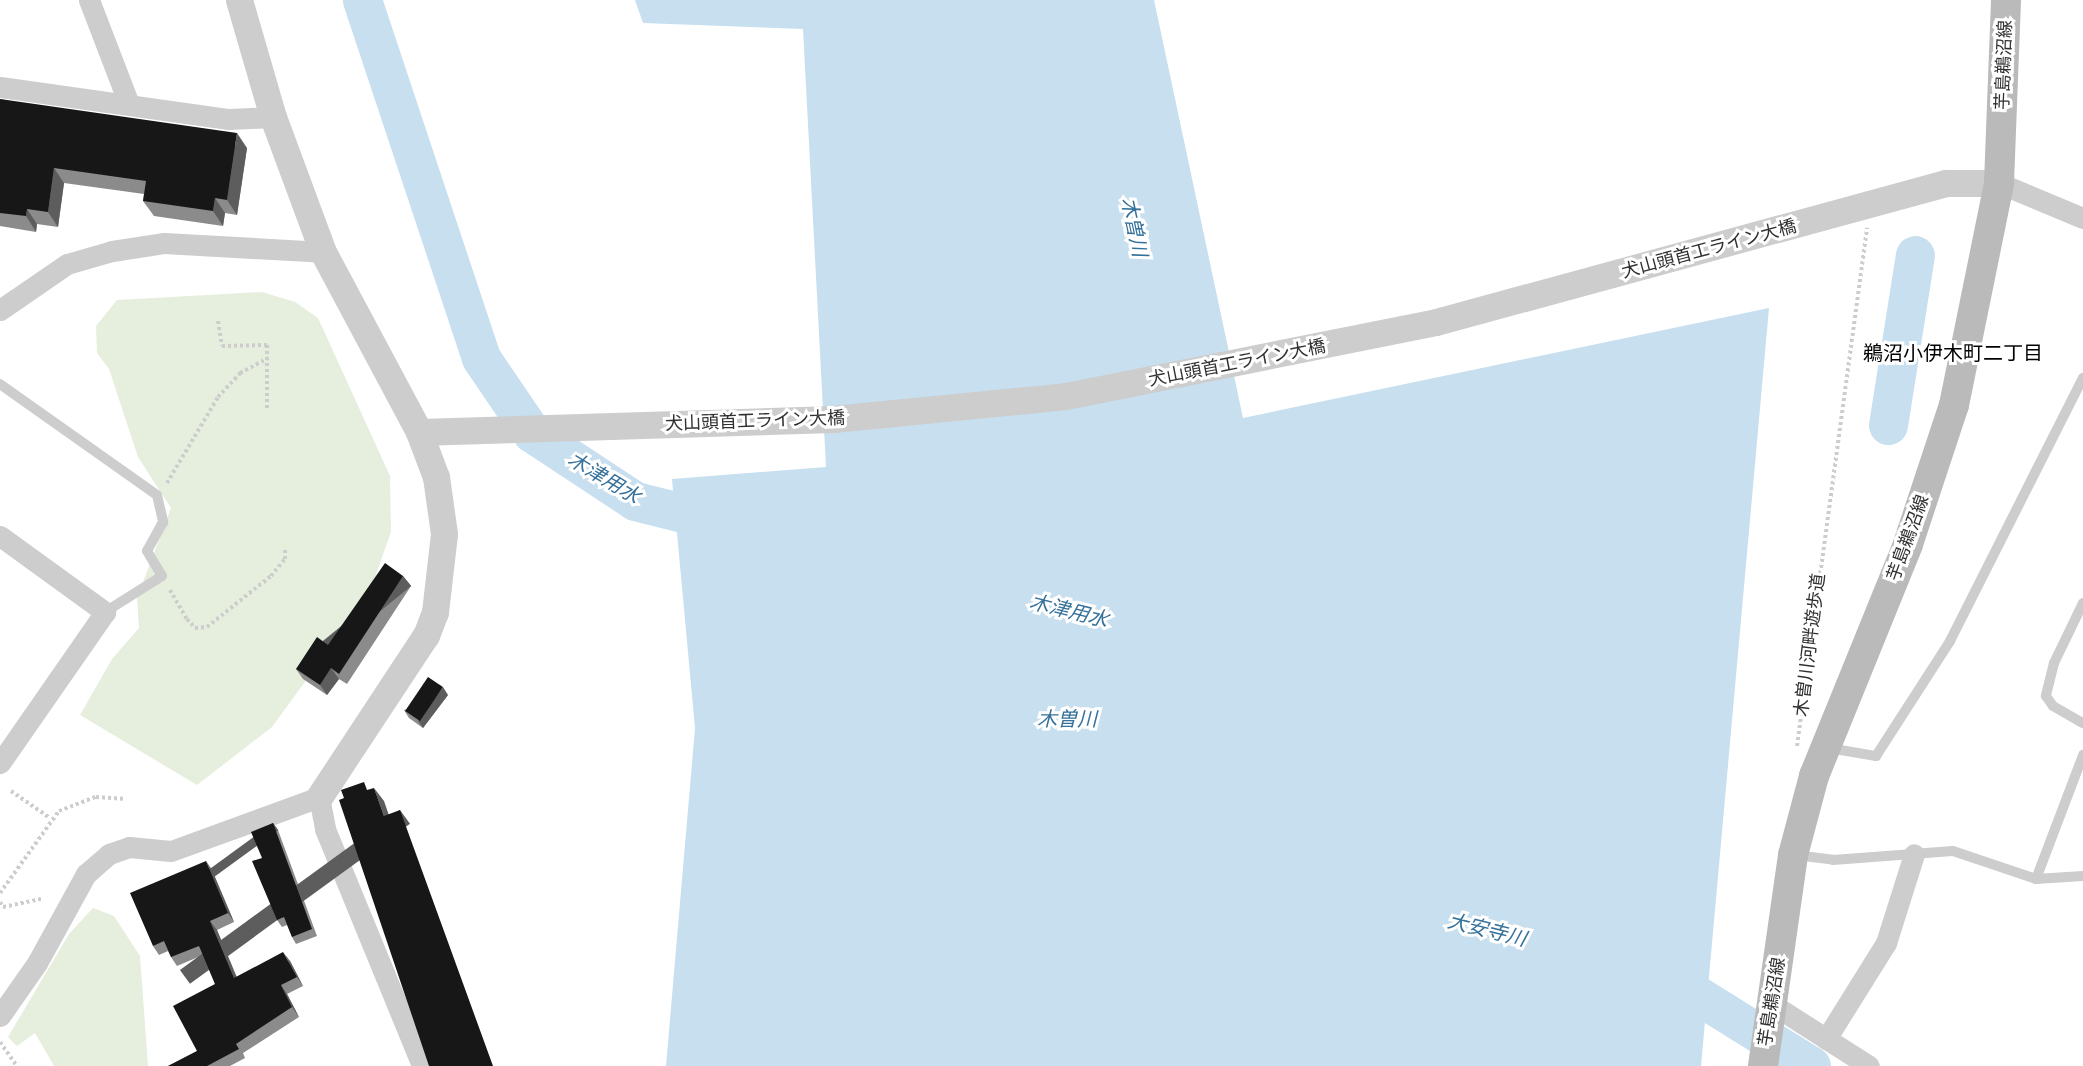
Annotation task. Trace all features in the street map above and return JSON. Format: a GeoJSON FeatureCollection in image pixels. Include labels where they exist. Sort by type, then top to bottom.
{"type":"FeatureCollection","features":[{"type":"Feature","properties":{"kind":"main road","name":"芋島鵜沼線"},"geometry":{"type":"LineString","coordinates":[[1763,1066],[1793,855],[1826,747],[1908,544],[1954,405],[1999,183],[2006,0]]}},
{"type":"Feature","properties":{"kind":"street"},"geometry":{"type":"LineString","coordinates":[[89,0],[129,104]]}},
{"type":"Feature","properties":{"kind":"street"},"geometry":{"type":"LineString","coordinates":[[0,1016],[37,963],[86,874],[109,854],[129,847],[171,851],[319,797],[415,654],[435,612],[444,534],[436,477],[419,432],[323,252],[273,117],[239,0]]}},
{"type":"Feature","properties":{"kind":"street"},"geometry":{"type":"LineString","coordinates":[[0,87],[229,119],[273,117]]}},
{"type":"Feature","properties":{"kind":"street","name":"犬山頭首工ライン大橋"},"geometry":{"type":"LineString","coordinates":[[419,432],[456,428],[833,419],[1066,396],[1436,322],[1946,183],[1999,183]]}},
{"type":"Feature","properties":{"kind":"street"},"geometry":{"type":"LineString","coordinates":[[1999,183],[2083,218]]}},
{"type":"Feature","properties":{"kind":"street"},"geometry":{"type":"LineString","coordinates":[[0,310],[67,264],[112,251],[164,243],[323,252]]}},
{"type":"Feature","properties":{"kind":"street"},"geometry":{"type":"LineString","coordinates":[[0,536],[105,612],[0,763]]}},
{"type":"Feature","properties":{"kind":"street"},"geometry":{"type":"LineString","coordinates":[[319,797],[325,829],[422,1066]]}},
{"type":"Feature","properties":{"kind":"street"},"geometry":{"type":"LineString","coordinates":[[1826,1039],[1886,944],[1914,854]]}},
{"type":"Feature","properties":{"kind":"street"},"geometry":{"type":"LineString","coordinates":[[1771,1011],[1826,1039],[1869,1066]]}},
{"type":"Feature","properties":{"kind":"lane"},"geometry":{"type":"LineString","coordinates":[[1826,747],[1876,756],[1950,641],[2083,378]]}},
{"type":"Feature","properties":{"kind":"lane"},"geometry":{"type":"LineString","coordinates":[[0,384],[157,495],[163,522],[147,551],[162,576],[105,612]]}},
{"type":"Feature","properties":{"kind":"lane"},"geometry":{"type":"LineString","coordinates":[[2083,603],[2054,663],[2046,696],[2053,706],[2083,723]]}},
{"type":"Feature","properties":{"kind":"lane"},"geometry":{"type":"LineString","coordinates":[[2036,879],[2083,755]]}},
{"type":"Feature","properties":{"kind":"lane"},"geometry":{"type":"LineString","coordinates":[[1793,855],[1833,860],[1953,851],[2036,879],[2083,876]]}},
{"type":"Feature","properties":{"kind":"path","name":"木曽川河畔遊歩道"},"geometry":{"type":"LineString","coordinates":[[1797,751],[1868,224]]}},
{"type":"Feature","properties":{"kind":"path"},"geometry":{"type":"LineString","coordinates":[[218,321],[222,346],[267,345],[267,411]]}},
{"type":"Feature","properties":{"kind":"path"},"geometry":{"type":"LineString","coordinates":[[157,495],[218,397],[240,373],[268,358]]}},
{"type":"Feature","properties":{"kind":"path"},"geometry":{"type":"LineString","coordinates":[[162,576],[187,620],[195,628],[207,627],[271,576],[285,559],[285,549]]}},
{"type":"Feature","properties":{"kind":"path"},"geometry":{"type":"LineString","coordinates":[[11,791],[50,819]]}},
{"type":"Feature","properties":{"kind":"path"},"geometry":{"type":"LineString","coordinates":[[0,893],[50,819],[96,797],[126,799]]}},
{"type":"Feature","properties":{"kind":"path"},"geometry":{"type":"LineString","coordinates":[[0,902],[3,908],[41,899]]}},
{"type":"Feature","properties":{"kind":"path"},"geometry":{"type":"LineString","coordinates":[[0,1042],[17,1066]]}},
{"type":"Feature","properties":{"kind":"green space"},"geometry":{"type":"Polygon","coordinates":[[[262,292],[295,302],[318,318],[390,476],[391,532],[369,594],[272,727],[197,785],[80,715],[112,659],[139,628],[137,598],[171,508],[138,457],[109,369],[97,353],[96,326],[117,300],[262,292]]]}},
{"type":"Feature","properties":{"kind":"green space"},"geometry":{"type":"Polygon","coordinates":[[[93,908],[114,916],[140,956],[148,1066],[54,1066],[35,1033],[17,1046],[8,1037],[69,934],[93,908]]]}},
{"type":"Feature","properties":{"kind":"water","name":"木曽川"},"geometry":{"type":"Polygon","coordinates":[[[635,0],[1154,0],[1243,418],[1769,308],[1701,1066],[666,1066],[695,728],[672,479],[826,467],[803,29],[643,23],[635,0]]]}},
{"type":"Feature","properties":{"kind":"building"},"geometry":{"type":"Polygon","coordinates":[[[0,99],[237,133],[227,200],[215,198],[213,211],[143,201],[146,181],[54,168],[48,212],[27,209],[26,216],[0,213],[0,99]]]}},
{"type":"Feature","properties":{"kind":"building"},"geometry":{"type":"Polygon","coordinates":[[[385,563],[403,576],[339,674],[331,668],[320,685],[296,669],[317,637],[328,645],[385,563]]]}},
{"type":"Feature","properties":{"kind":"building"},"geometry":{"type":"Polygon","coordinates":[[[428,677],[443,687],[420,721],[405,711],[428,677]]]}},
{"type":"Feature","properties":{"kind":"building"},"geometry":{"type":"Polygon","coordinates":[[[364,782],[367,790],[374,788],[384,816],[400,810],[493,1066],[429,1066],[339,800],[344,798],[341,790],[364,782]]]}},
{"type":"Feature","properties":{"kind":"building"},"geometry":{"type":"Polygon","coordinates":[[[273,823],[312,929],[292,937],[284,917],[277,920],[252,861],[262,858],[251,832],[273,823]]]}},
{"type":"Feature","properties":{"kind":"building"},"geometry":{"type":"Polygon","coordinates":[[[206,861],[228,913],[210,921],[234,978],[283,952],[297,977],[281,985],[292,1007],[236,1044],[239,1049],[207,1066],[168,1066],[197,1051],[173,1006],[215,984],[199,946],[171,957],[164,941],[153,946],[130,893],[206,861]]]}},
{"type":"Feature","properties":{"kind":"waterway","name":"木津用水"},"geometry":{"type":"LineString","coordinates":[[362,0],[481,358],[532,433],[635,501],[727,524]]}},
{"type":"Feature","properties":{"kind":"waterway"},"geometry":{"type":"LineString","coordinates":[[1888,425],[1915,255]]}},
{"type":"Feature","properties":{"kind":"waterway","name":"大安寺川"},"geometry":{"type":"LineString","coordinates":[[1665,975],[1811,1066]]}},
{"type":"Feature","properties":{"kind":"district","name":"鵜沼小伊木町二丁目"},"geometry":{"type":"Point","coordinates":[1953,353]}}]}
